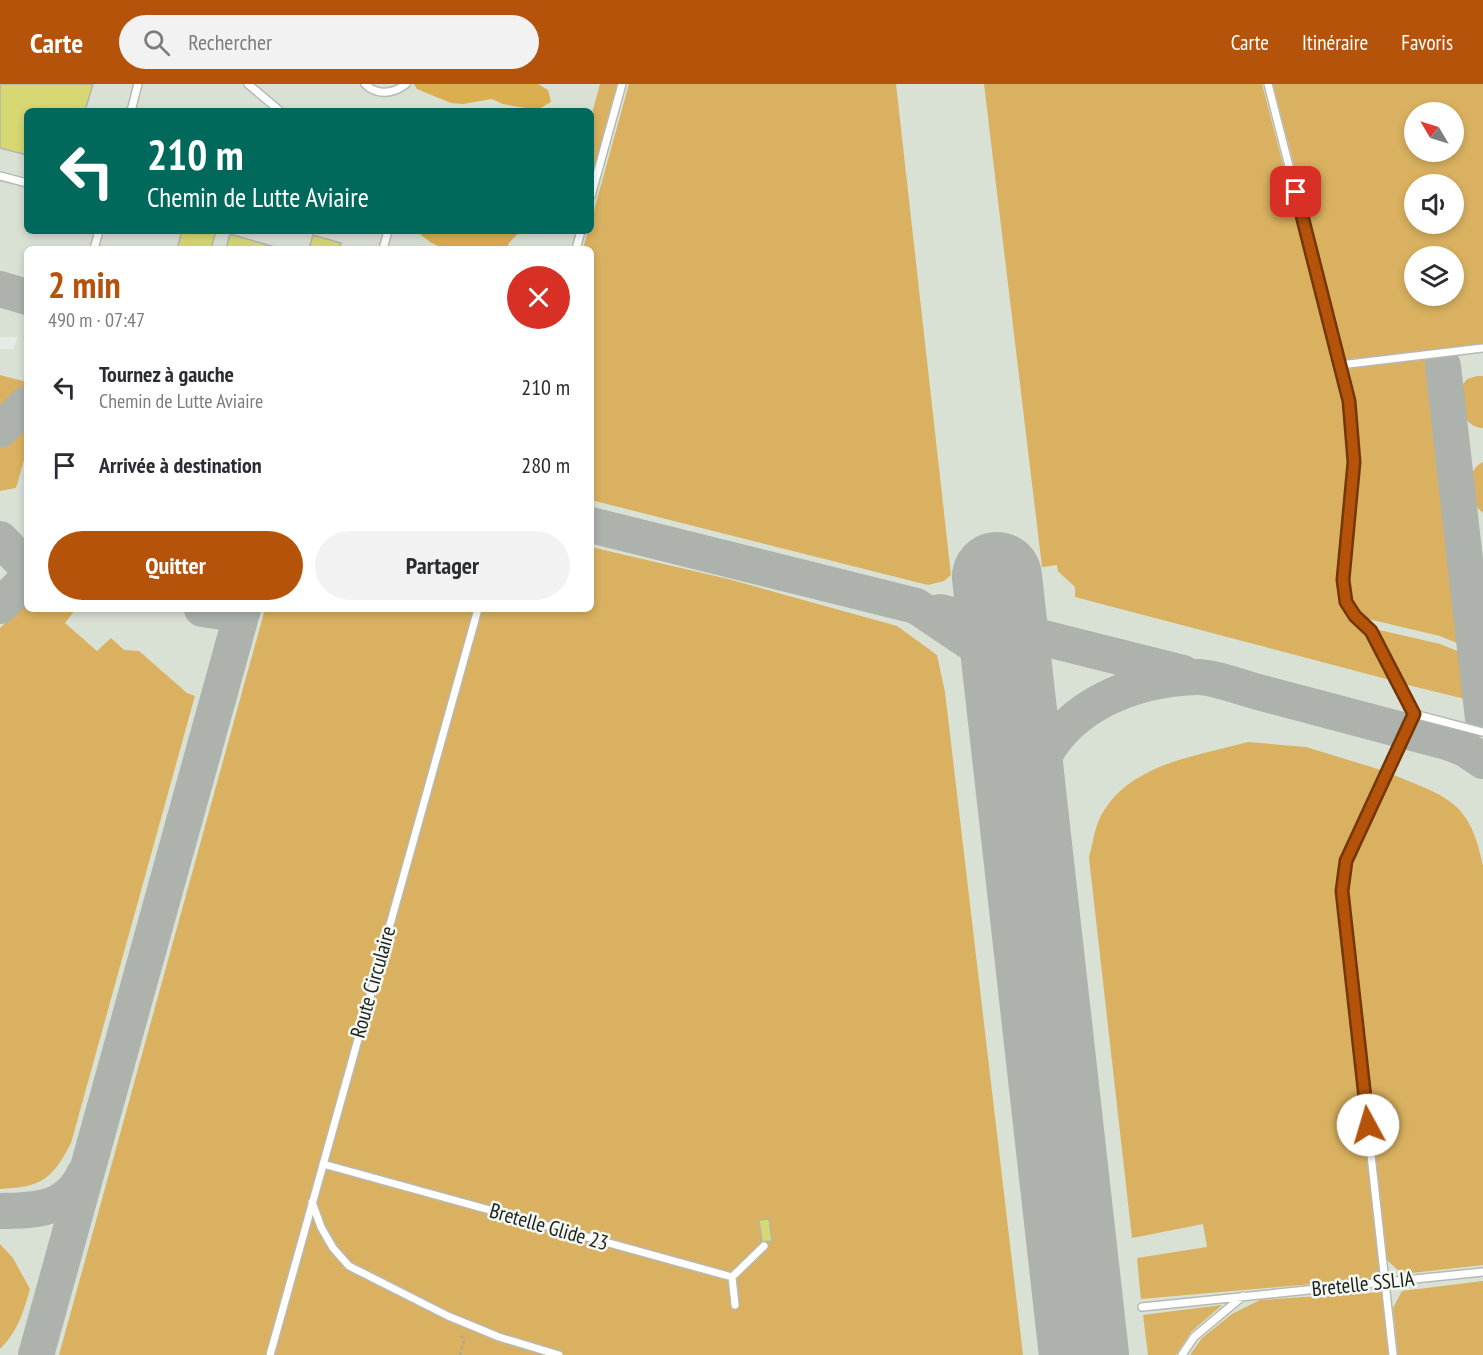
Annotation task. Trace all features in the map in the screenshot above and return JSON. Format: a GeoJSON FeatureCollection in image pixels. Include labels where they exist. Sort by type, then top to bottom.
{"type":"FeatureCollection","features":[{"type":"Feature","properties":{"kind":"lane"},"geometry":{"type":"LineString","coordinates":[[132,108],[138,84]]}},
{"type":"Feature","properties":{"kind":"lane"},"geometry":{"type":"LineString","coordinates":[[248,84],[276,108]]}},
{"type":"Feature","properties":{"kind":"lane"},"geometry":{"type":"LineString","coordinates":[[365,84],[379,93],[390,92],[406,84]]}},
{"type":"Feature","properties":{"kind":"lane"},"geometry":{"type":"LineString","coordinates":[[594,185],[622,84]]}},
{"type":"Feature","properties":{"kind":"lane"},"geometry":{"type":"LineString","coordinates":[[1268,84],[1349,401],[1354,462],[1343,580],[1346,602],[1355,616],[1371,631],[1414,714],[1483,732]]}},
{"type":"Feature","properties":{"kind":"lane"},"geometry":{"type":"LineString","coordinates":[[0,176],[24,182]]}},
{"type":"Feature","properties":{"kind":"lane"},"geometry":{"type":"LineString","coordinates":[[1340,365],[1483,348]]}},
{"type":"Feature","properties":{"kind":"lane","name":"Route Circulaire"},"geometry":{"type":"LineString","coordinates":[[270,1355],[477,612]]}},
{"type":"Feature","properties":{"kind":"lane"},"geometry":{"type":"LineString","coordinates":[[1393,1355],[1342,891],[1346,861],[1414,714]]}},
{"type":"Feature","properties":{"kind":"lane","name":"Bretelle Glide 23"},"geometry":{"type":"LineString","coordinates":[[322,1164],[732,1277]]}},
{"type":"Feature","properties":{"kind":"lane"},"geometry":{"type":"LineString","coordinates":[[312,1202],[329,1241],[349,1266],[448,1316],[499,1337],[559,1355]]}},
{"type":"Feature","properties":{"kind":"lane"},"geometry":{"type":"LineString","coordinates":[[735,1305],[732,1277],[764,1246]]}},
{"type":"Feature","properties":{"kind":"lane","name":"Bretelle SSLIA"},"geometry":{"type":"LineString","coordinates":[[1142,1307],[1483,1272]]}},
{"type":"Feature","properties":{"kind":"lane"},"geometry":{"type":"LineString","coordinates":[[1182,1355],[1194,1337],[1243,1296]]}},
{"type":"Feature","properties":{"kind":"path"},"geometry":{"type":"LineString","coordinates":[[448,1316],[464,1341],[459,1355]]}},
{"type":"Feature","properties":{"kind":"shaded area"},"geometry":{"type":"Polygon","coordinates":[[[0,84],[1483,84],[1483,1355],[0,1355],[0,1336],[22,1275],[13,1258],[0,1244],[0,1189],[19,1188],[69,1147],[195,697],[124,651],[112,638],[97,652],[65,623],[74,612],[594,612],[594,246],[24,246],[24,381],[0,375],[0,349],[13,349],[18,337],[0,337],[0,84]]]}},
{"type":"Feature","properties":{"kind":"shaded area"},"geometry":{"type":"Polygon","coordinates":[[[414,84],[538,84],[548,90],[551,102],[540,108],[503,104],[492,99],[463,104],[451,103],[417,89],[414,84]]]}},
{"type":"Feature","properties":{"kind":"shaded area"},"geometry":{"type":"Polygon","coordinates":[[[600,84],[617,84],[594,168],[594,108],[600,84]]]}},
{"type":"Feature","properties":{"kind":"shaded area"},"geometry":{"type":"Polygon","coordinates":[[[629,84],[896,84],[951,575],[944,581],[928,585],[594,501],[594,246],[584,246],[587,234],[594,234],[594,210],[629,84]]]}},
{"type":"Feature","properties":{"kind":"shaded area"},"geometry":{"type":"Polygon","coordinates":[[[984,84],[1262,84],[1342,391],[1348,432],[1349,486],[1338,586],[1348,612],[1370,638],[1394,681],[1075,597],[1075,587],[1058,571],[1057,565],[1042,567],[984,84]]]}},
{"type":"Feature","properties":{"kind":"shaded area"},"geometry":{"type":"Polygon","coordinates":[[[1273,84],[1483,84],[1483,346],[1345,361],[1273,84]]]}},
{"type":"Feature","properties":{"kind":"shaded area"},"geometry":{"type":"Polygon","coordinates":[[[420,234],[517,234],[508,246],[438,246],[420,234]]]}},
{"type":"Feature","properties":{"kind":"shaded area"},"geometry":{"type":"Polygon","coordinates":[[[1428,359],[1459,644],[1440,636],[1364,618],[1353,608],[1347,594],[1358,458],[1347,369],[1428,359]]]}},
{"type":"Feature","properties":{"kind":"shaded area"},"geometry":{"type":"Polygon","coordinates":[[[0,375],[24,381],[24,460],[16,488],[0,491],[0,375]]]}},
{"type":"Feature","properties":{"kind":"shaded area"},"geometry":{"type":"Polygon","coordinates":[[[1483,376],[1483,428],[1467,421],[1461,410],[1459,397],[1467,379],[1483,376]]]}},
{"type":"Feature","properties":{"kind":"shaded area"},"geometry":{"type":"Polygon","coordinates":[[[24,460],[24,606],[0,628],[0,491],[16,488],[24,460]]]}},
{"type":"Feature","properties":{"kind":"shaded area"},"geometry":{"type":"Polygon","coordinates":[[[1483,462],[1483,513],[1473,504],[1471,480],[1474,470],[1483,462]]]}},
{"type":"Feature","properties":{"kind":"shaded area"},"geometry":{"type":"Polygon","coordinates":[[[594,548],[728,579],[897,626],[937,655],[945,692],[1023,1355],[59,1355],[264,612],[594,612],[594,548]]]}},
{"type":"Feature","properties":{"kind":"shaded area"},"geometry":{"type":"Polygon","coordinates":[[[24,606],[24,612],[74,612],[65,623],[97,651],[111,638],[124,650],[139,651],[187,693],[195,696],[71,1143],[58,1166],[44,1179],[26,1186],[0,1189],[0,628],[24,606]]]}},
{"type":"Feature","properties":{"kind":"shaded area"},"geometry":{"type":"Polygon","coordinates":[[[1375,629],[1440,644],[1460,652],[1465,699],[1404,684],[1375,629]]]}},
{"type":"Feature","properties":{"kind":"shaded area"},"geometry":{"type":"Polygon","coordinates":[[[1248,742],[1306,747],[1381,770],[1342,860],[1337,890],[1381,1278],[1141,1299],[1137,1258],[1207,1247],[1203,1224],[1132,1238],[1089,858],[1098,822],[1110,803],[1125,787],[1162,766],[1248,742]]]}},
{"type":"Feature","properties":{"kind":"shaded area"},"geometry":{"type":"Polygon","coordinates":[[[1389,773],[1440,795],[1463,813],[1478,844],[1483,866],[1483,1265],[1402,1274],[1387,1260],[1347,899],[1351,863],[1389,773]]]}},
{"type":"Feature","properties":{"kind":"shaded area"},"geometry":{"type":"Polygon","coordinates":[[[0,1244],[13,1258],[30,1289],[16,1328],[0,1349],[0,1244]]]}},
{"type":"Feature","properties":{"kind":"shaded area"},"geometry":{"type":"Polygon","coordinates":[[[1483,1281],[1483,1355],[1398,1355],[1393,1308],[1402,1291],[1483,1281]]]}},
{"type":"Feature","properties":{"kind":"shaded area"},"geometry":{"type":"Polygon","coordinates":[[[1382,1292],[1389,1355],[1190,1355],[1202,1338],[1232,1314],[1260,1300],[1382,1292]]]}},
{"type":"Feature","properties":{"kind":"shaded area"},"geometry":{"type":"Polygon","coordinates":[[[1222,1305],[1191,1332],[1176,1355],[1148,1355],[1143,1315],[1222,1305]]]}},
{"type":"Feature","properties":{"kind":"building"},"geometry":{"type":"Polygon","coordinates":[[[0,84],[93,84],[86,108],[24,108],[24,154],[0,148],[0,84]]]}},
{"type":"Feature","properties":{"kind":"building"},"geometry":{"type":"Polygon","coordinates":[[[181,234],[215,234],[212,246],[178,246],[181,234]]]}},
{"type":"Feature","properties":{"kind":"building"},"geometry":{"type":"Polygon","coordinates":[[[230,234],[272,246],[227,246],[230,234]]]}},
{"type":"Feature","properties":{"kind":"building"},"geometry":{"type":"Polygon","coordinates":[[[313,235],[341,243],[340,246],[310,246],[313,235]]]}},
{"type":"Feature","properties":{"kind":"building"},"geometry":{"type":"Polygon","coordinates":[[[769,1219],[772,1241],[762,1242],[759,1220],[769,1219]]]}},
{"type":"Feature","properties":{"kind":"taxiway"},"geometry":{"type":"LineString","coordinates":[[0,289],[24,296]]}},
{"type":"Feature","properties":{"kind":"taxiway"},"geometry":{"type":"LineString","coordinates":[[1443,366],[1483,719]]}},
{"type":"Feature","properties":{"kind":"taxiway"},"geometry":{"type":"LineString","coordinates":[[0,430],[24,407]]}},
{"type":"Feature","properties":{"kind":"taxiway"},"geometry":{"type":"LineString","coordinates":[[594,526],[916,606],[980,649],[997,664],[1005,683],[1012,712]]}},
{"type":"Feature","properties":{"kind":"taxiway"},"geometry":{"type":"LineString","coordinates":[[0,539],[24,564]]}},
{"type":"Feature","properties":{"kind":"taxiway"},"geometry":{"type":"LineString","coordinates":[[0,606],[24,582]]}},
{"type":"Feature","properties":{"kind":"taxiway"},"geometry":{"type":"LineString","coordinates":[[36,1355],[242,612]]}},
{"type":"Feature","properties":{"kind":"taxiway"},"geometry":{"type":"LineString","coordinates":[[940,612],[1183,673]]}},
{"type":"Feature","properties":{"kind":"taxiway"},"geometry":{"type":"LineString","coordinates":[[1026,833],[1030,797],[1041,762],[1053,742],[1068,725],[1086,710],[1106,698],[1128,689],[1173,679],[1203,677],[1219,681],[1447,742],[1465,749],[1483,761]]}},
{"type":"Feature","properties":{"kind":"taxiway"},"geometry":{"type":"LineString","coordinates":[[0,1211],[37,1209],[59,1202],[69,1195],[84,1174]]}},
{"type":"Feature","properties":{"kind":"runway"},"geometry":{"type":"LineString","coordinates":[[997,577],[1084,1355]]}},
{"type":"Feature","properties":{"kind":"route"},"geometry":{"type":"LineString","coordinates":[[1296,192],[1349,401],[1354,462],[1343,580],[1346,602],[1355,616],[1371,631],[1414,714],[1346,861],[1342,891],[1368,1125]]}}]}
